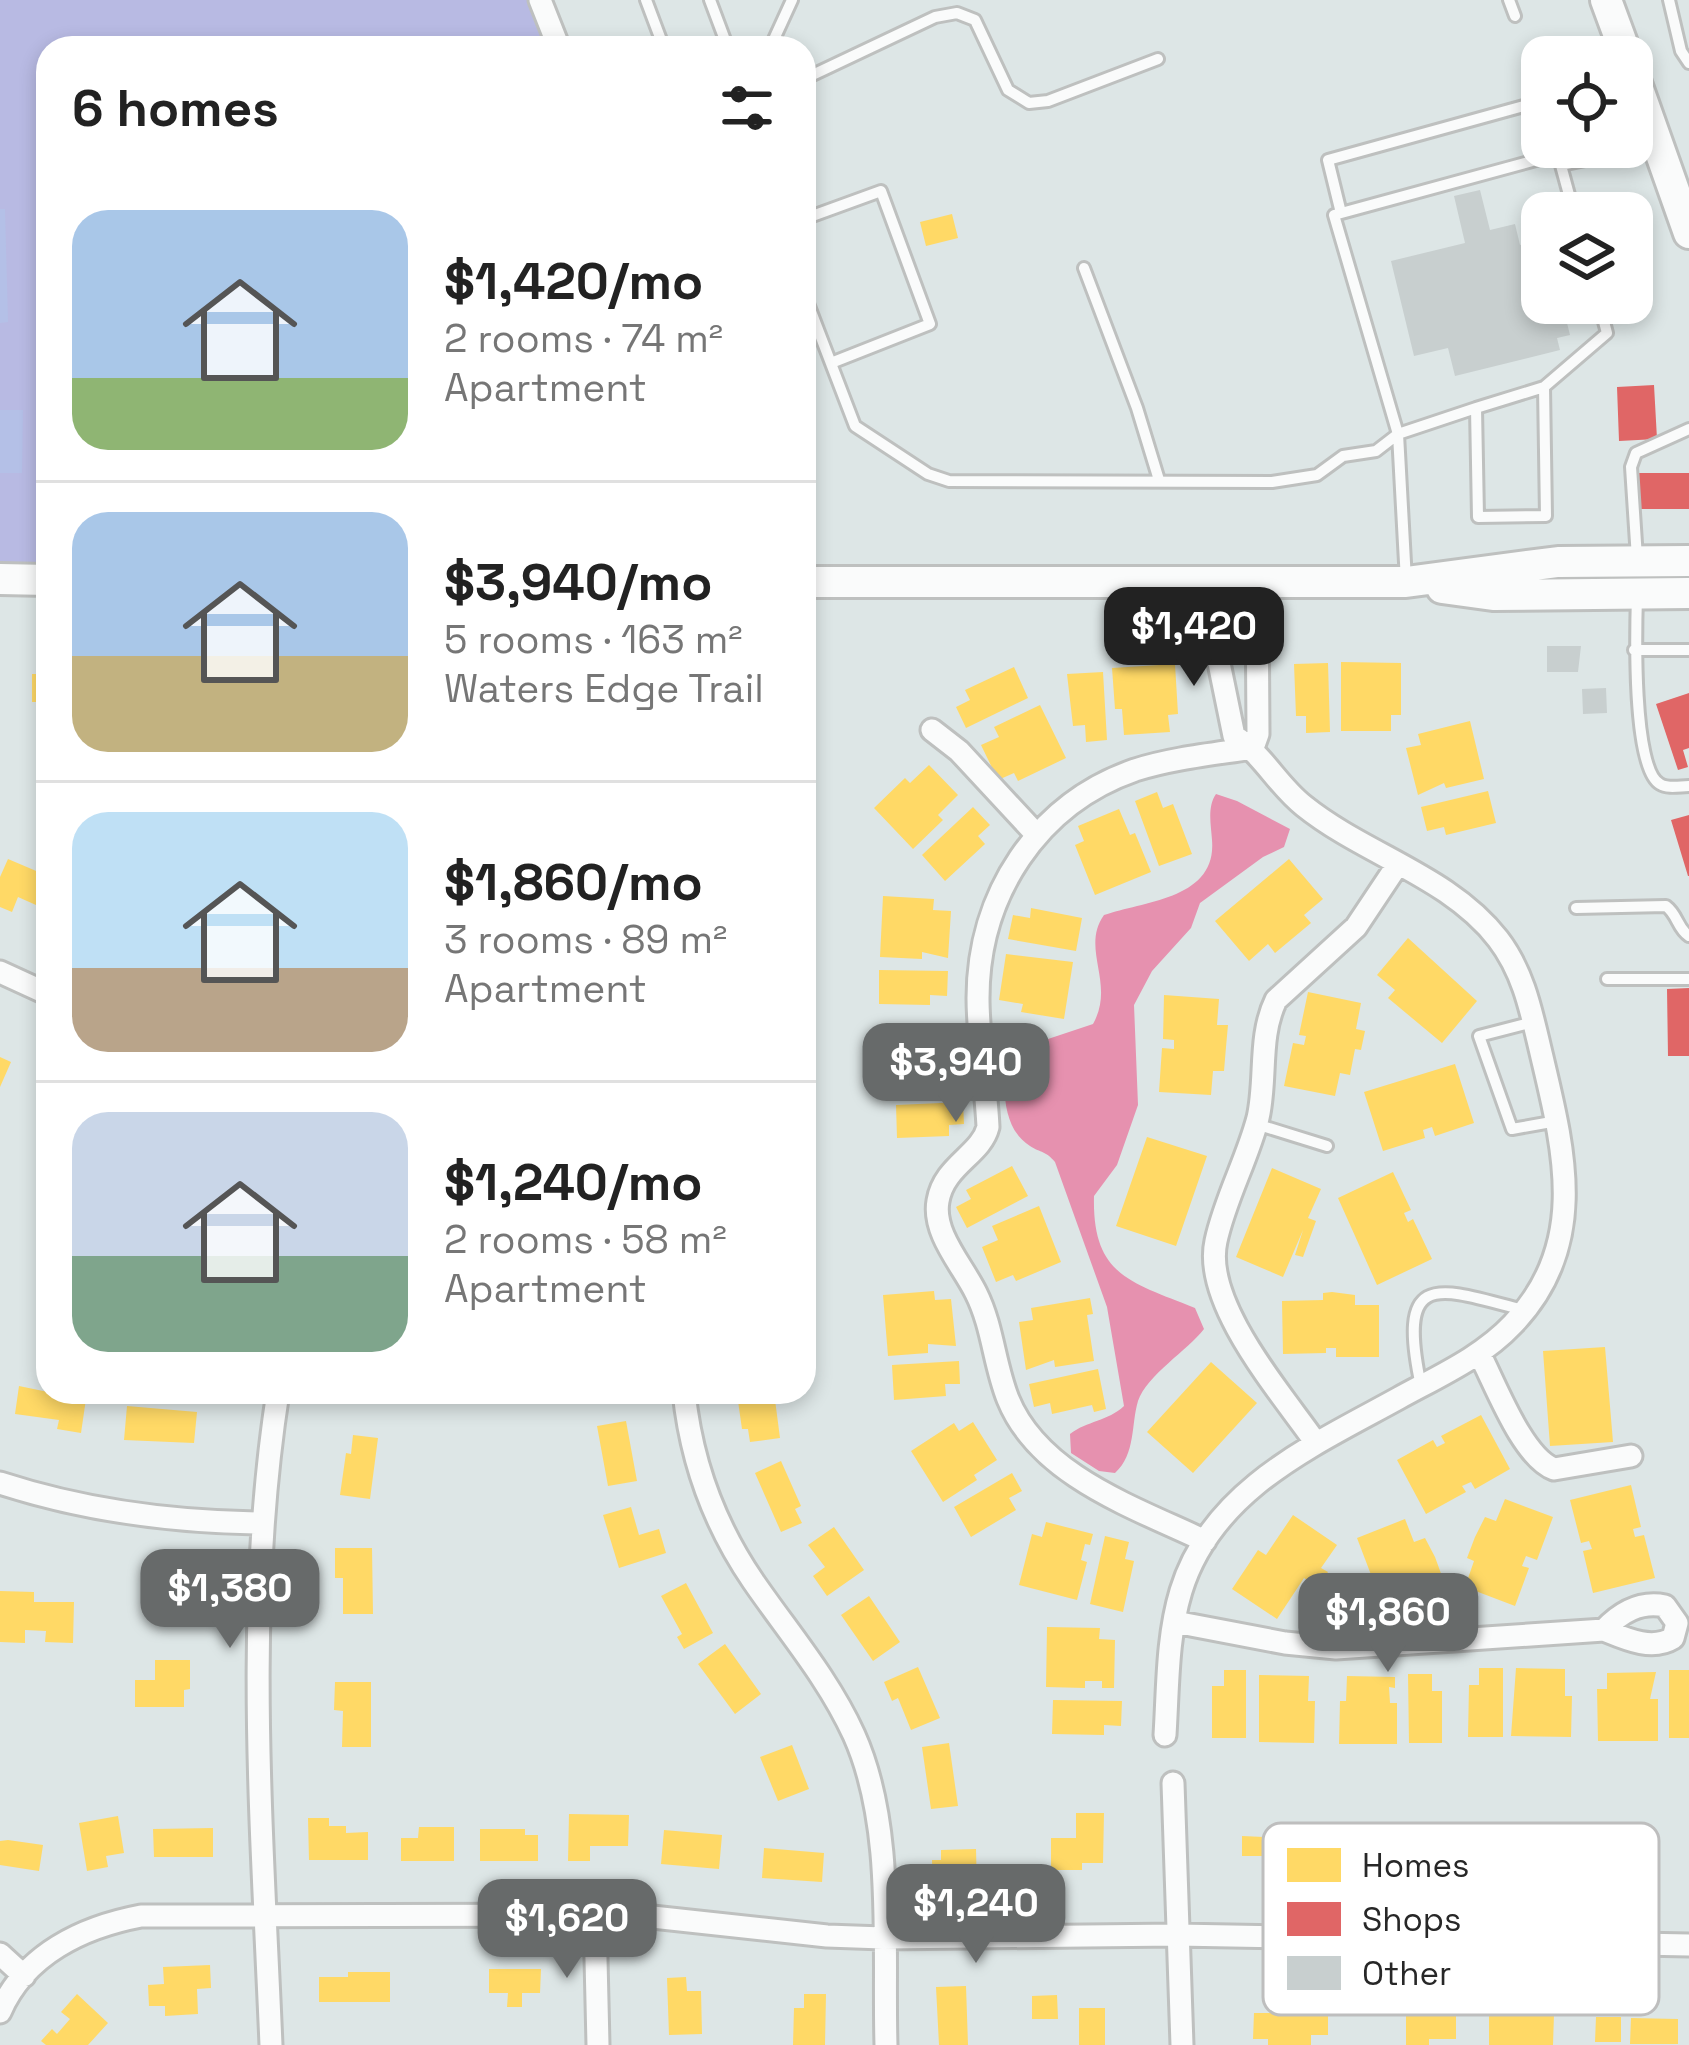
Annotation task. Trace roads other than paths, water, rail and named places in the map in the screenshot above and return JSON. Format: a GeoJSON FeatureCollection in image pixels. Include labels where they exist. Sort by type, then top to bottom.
{"type":"FeatureCollection","features":[{"type":"Feature","properties":{"kind":"street"},"geometry":{"type":"LineString","coordinates":[[540,0],[554,36]]}},
{"type":"Feature","properties":{"kind":"street"},"geometry":{"type":"LineString","coordinates":[[1606,0],[1619,36]]}},
{"type":"Feature","properties":{"kind":"street"},"geometry":{"type":"LineString","coordinates":[[1653,133],[1688,227]]}},
{"type":"Feature","properties":{"kind":"street"},"geometry":{"type":"LineString","coordinates":[[816,582],[1406,582],[1558,562],[1689,560]]}},
{"type":"Feature","properties":{"kind":"street"},"geometry":{"type":"LineString","coordinates":[[0,579],[36,580]]}},
{"type":"Feature","properties":{"kind":"street"},"geometry":{"type":"LineString","coordinates":[[1406,582],[1493,595],[1689,593]]}},
{"type":"Feature","properties":{"kind":"street"},"geometry":{"type":"LineString","coordinates":[[1165,1735],[1181,1591],[1205,1541],[1251,1486],[1316,1443],[1479,1353],[1525,1310],[1558,1242],[1566,1167],[1533,1022],[1518,972],[1499,940],[1453,896],[1304,806],[1253,748],[1234,736],[1203,584]]}},
{"type":"Feature","properties":{"kind":"street"},"geometry":{"type":"LineString","coordinates":[[1253,748],[1258,734],[1256,585]]}},
{"type":"Feature","properties":{"kind":"street"},"geometry":{"type":"LineString","coordinates":[[932,730],[959,751],[1036,834]]}},
{"type":"Feature","properties":{"kind":"street"},"geometry":{"type":"LineString","coordinates":[[1205,1541],[1046,1455],[1008,1400],[991,1328],[941,1231],[937,1214],[941,1188],[955,1166],[986,1137],[978,999],[981,955],[1004,881],[1036,834],[1076,800],[1122,776],[1170,761],[1253,748]]}},
{"type":"Feature","properties":{"kind":"street"},"geometry":{"type":"LineString","coordinates":[[1316,1443],[1226,1306],[1216,1277],[1215,1242],[1256,1124],[1264,1044],[1276,1000],[1357,927],[1398,864]]}},
{"type":"Feature","properties":{"kind":"street"},"geometry":{"type":"LineString","coordinates":[[0,972],[36,988]]}},
{"type":"Feature","properties":{"kind":"street"},"geometry":{"type":"LineString","coordinates":[[1479,1353],[1525,1439],[1545,1465],[1554,1469],[1631,1456]]}},
{"type":"Feature","properties":{"kind":"street"},"geometry":{"type":"LineString","coordinates":[[271,2045],[257,1627],[262,1522],[277,1404]]}},
{"type":"Feature","properties":{"kind":"street"},"geometry":{"type":"LineString","coordinates":[[686,1404],[701,1478],[726,1536],[827,1683],[860,1750],[881,1849],[886,2045]]}},
{"type":"Feature","properties":{"kind":"street"},"geometry":{"type":"LineString","coordinates":[[0,1484],[111,1512],[204,1522],[262,1522]]}},
{"type":"Feature","properties":{"kind":"street"},"geometry":{"type":"LineString","coordinates":[[1175,1622],[1336,1648],[1604,1630]]}},
{"type":"Feature","properties":{"kind":"street"},"geometry":{"type":"LineString","coordinates":[[1173,1783],[1182,2045]]}},
{"type":"Feature","properties":{"kind":"street"},"geometry":{"type":"LineString","coordinates":[[0,2012],[24,1976],[57,1946],[109,1922],[141,1916],[634,1915],[883,1938],[1263,1937]]}},
{"type":"Feature","properties":{"kind":"street"},"geometry":{"type":"LineString","coordinates":[[595,1916],[598,2045]]}},
{"type":"Feature","properties":{"kind":"street"},"geometry":{"type":"LineString","coordinates":[[1659,1944],[1689,1945]]}},
{"type":"Feature","properties":{"kind":"street"},"geometry":{"type":"LineString","coordinates":[[0,1954],[24,1976]]}},
{"type":"Feature","properties":{"kind":"lane"},"geometry":{"type":"LineString","coordinates":[[646,0],[660,36]]}},
{"type":"Feature","properties":{"kind":"lane"},"geometry":{"type":"LineString","coordinates":[[710,0],[724,36]]}},
{"type":"Feature","properties":{"kind":"lane"},"geometry":{"type":"LineString","coordinates":[[776,36],[793,0]]}},
{"type":"Feature","properties":{"kind":"lane"},"geometry":{"type":"LineString","coordinates":[[1509,0],[1515,16]]}},
{"type":"Feature","properties":{"kind":"lane"},"geometry":{"type":"LineString","coordinates":[[1669,0],[1681,51],[1689,63]]}},
{"type":"Feature","properties":{"kind":"lane"},"geometry":{"type":"LineString","coordinates":[[816,73],[935,17],[957,13],[975,20],[1008,90],[1029,103],[1048,101],[1158,59]]}},
{"type":"Feature","properties":{"kind":"lane"},"geometry":{"type":"LineString","coordinates":[[1341,213],[1328,160],[1521,107]]}},
{"type":"Feature","properties":{"kind":"lane"},"geometry":{"type":"LineString","coordinates":[[1653,154],[1662,154]]}},
{"type":"Feature","properties":{"kind":"lane"},"geometry":{"type":"LineString","coordinates":[[1406,582],[1398,434],[1334,215],[1521,165]]}},
{"type":"Feature","properties":{"kind":"lane"},"geometry":{"type":"LineString","coordinates":[[816,215],[881,191],[930,324],[831,363]]}},
{"type":"Feature","properties":{"kind":"lane"},"geometry":{"type":"LineString","coordinates":[[1084,268],[1159,480]]}},
{"type":"Feature","properties":{"kind":"lane"},"geometry":{"type":"LineString","coordinates":[[816,324],[855,426],[928,474],[949,481],[1272,482],[1317,475],[1343,456],[1376,452],[1398,434],[1544,388],[1607,333],[1605,324]]}},
{"type":"Feature","properties":{"kind":"lane"},"geometry":{"type":"LineString","coordinates":[[1476,408],[1478,517],[1546,516],[1544,388]]}},
{"type":"Feature","properties":{"kind":"lane"},"geometry":{"type":"LineString","coordinates":[[1689,429],[1636,453],[1630,467],[1637,560],[1634,650],[1645,761],[1656,782],[1665,787],[1689,786]]}},
{"type":"Feature","properties":{"kind":"lane"},"geometry":{"type":"LineString","coordinates":[[1634,650],[1689,650]]}},
{"type":"Feature","properties":{"kind":"lane"},"geometry":{"type":"LineString","coordinates":[[1576,908],[1666,906],[1676,913],[1680,928],[1689,936]]}},
{"type":"Feature","properties":{"kind":"lane"},"geometry":{"type":"LineString","coordinates":[[1607,979],[1689,979]]}},
{"type":"Feature","properties":{"kind":"lane"},"geometry":{"type":"LineString","coordinates":[[1533,1022],[1480,1036],[1512,1130],[1557,1121]]}},
{"type":"Feature","properties":{"kind":"lane"},"geometry":{"type":"LineString","coordinates":[[1256,1124],[1327,1146]]}},
{"type":"Feature","properties":{"kind":"lane"},"geometry":{"type":"LineString","coordinates":[[1421,1386],[1415,1359],[1416,1319],[1426,1295],[1451,1291],[1525,1310]]}}]}
